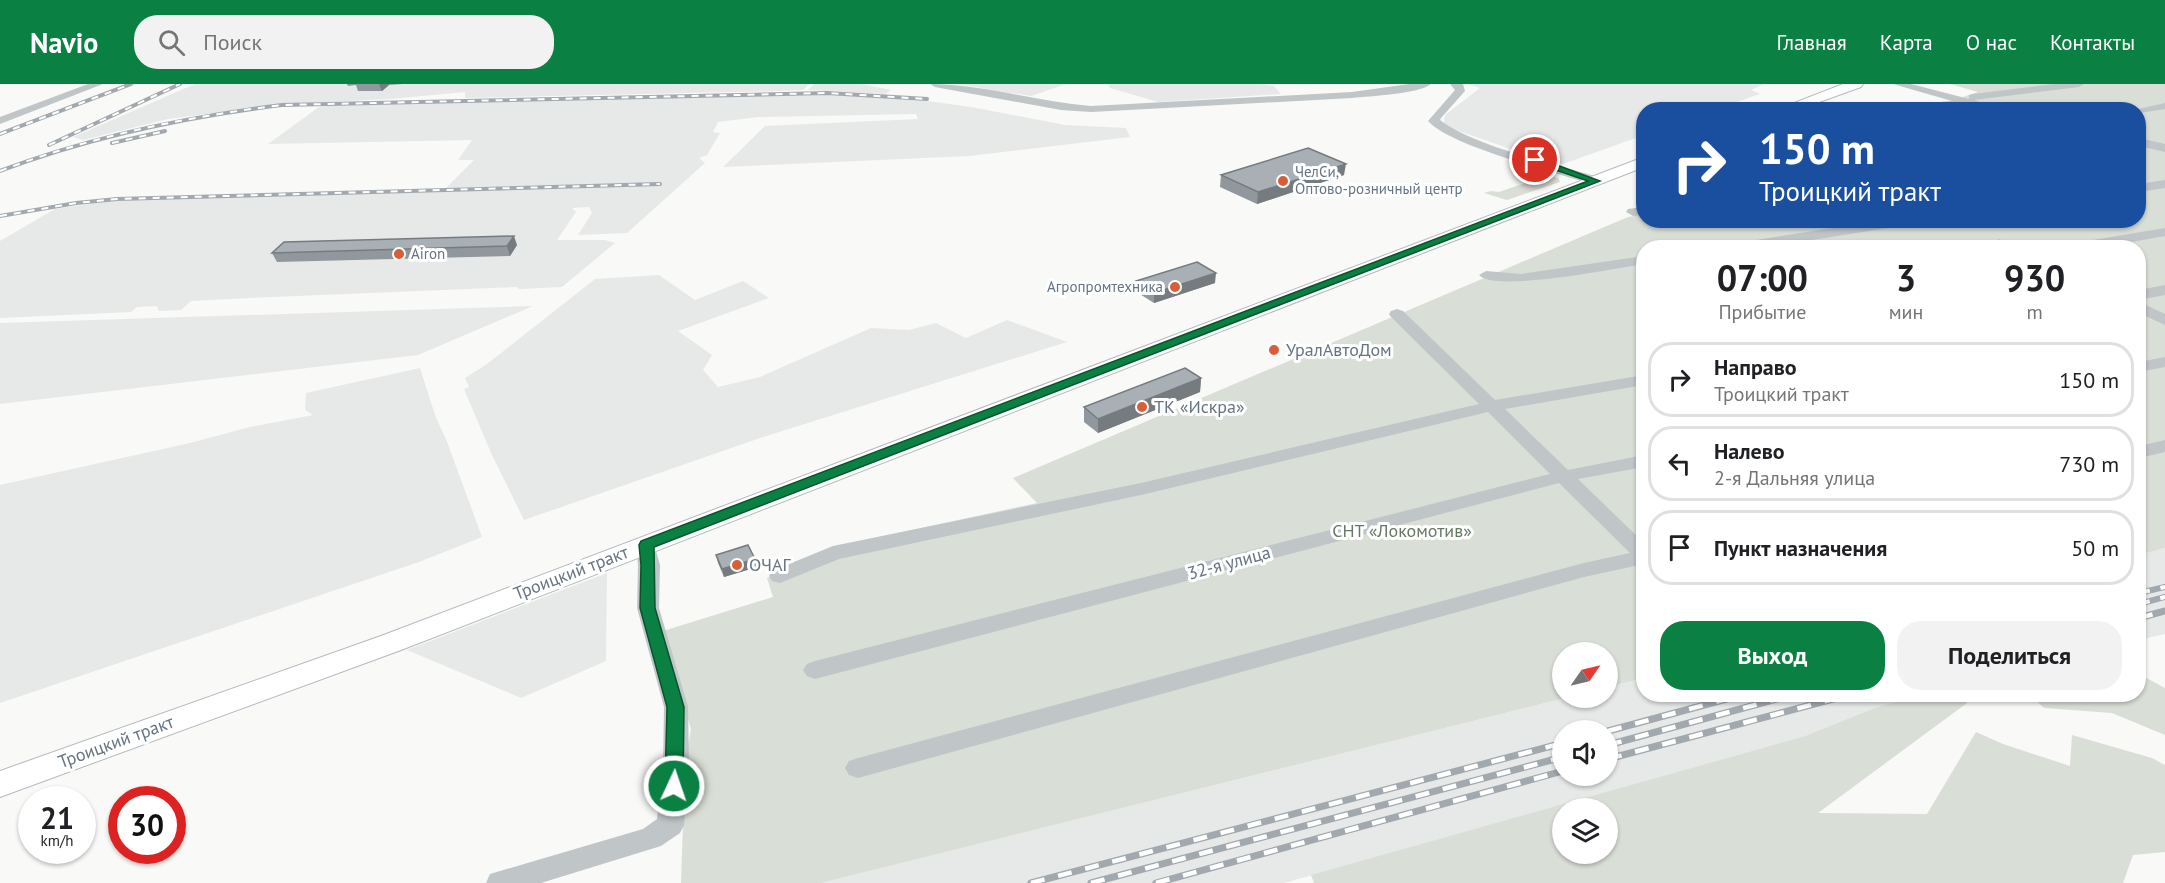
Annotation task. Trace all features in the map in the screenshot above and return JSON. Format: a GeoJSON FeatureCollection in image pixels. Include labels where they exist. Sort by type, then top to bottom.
{"type":"FeatureCollection","features":[{"type":"Feature","properties":{"kind":"main road"},"geometry":{"type":"LineString","coordinates":[[1805,102],[1856,84]]}},
{"type":"Feature","properties":{"kind":"main road","name":"Троицкий тракт"},"geometry":{"type":"LineString","coordinates":[[0,784],[391,643],[1636,165]]}},
{"type":"Feature","properties":{"kind":"street"},"geometry":{"type":"LineString","coordinates":[[77,84],[96,85]]}},
{"type":"Feature","properties":{"kind":"street"},"geometry":{"type":"LineString","coordinates":[[935,84],[1050,105],[1091,109],[1352,95],[1426,84]]}},
{"type":"Feature","properties":{"kind":"street"},"geometry":{"type":"LineString","coordinates":[[1455,84],[1460,87],[1460,91],[1436,117],[1434,121],[1438,127],[1461,137],[1596,181]]}},
{"type":"Feature","properties":{"kind":"street"},"geometry":{"type":"LineString","coordinates":[[1898,84],[1978,102]]}},
{"type":"Feature","properties":{"kind":"street"},"geometry":{"type":"LineString","coordinates":[[1961,102],[1999,84]]}},
{"type":"Feature","properties":{"kind":"street"},"geometry":{"type":"LineString","coordinates":[[1970,99],[2079,84]]}},
{"type":"Feature","properties":{"kind":"street"},"geometry":{"type":"LineString","coordinates":[[0,120],[96,85]]}},
{"type":"Feature","properties":{"kind":"street"},"geometry":{"type":"LineString","coordinates":[[2146,109],[2165,106]]}},
{"type":"Feature","properties":{"kind":"street"},"geometry":{"type":"LineString","coordinates":[[2146,143],[2161,145]]}},
{"type":"Feature","properties":{"kind":"street"},"geometry":{"type":"LineString","coordinates":[[2146,146],[2161,145]]}},
{"type":"Feature","properties":{"kind":"street"},"geometry":{"type":"LineString","coordinates":[[2146,187],[2165,184]]}},
{"type":"Feature","properties":{"kind":"street"},"geometry":{"type":"LineString","coordinates":[[1783,240],[1861,228]]}},
{"type":"Feature","properties":{"kind":"street"},"geometry":{"type":"LineString","coordinates":[[2117,240],[2165,232]]}},
{"type":"Feature","properties":{"kind":"street"},"geometry":{"type":"LineString","coordinates":[[1486,275],[1521,278],[1636,261]]}},
{"type":"Feature","properties":{"kind":"street"},"geometry":{"type":"LineString","coordinates":[[2146,294],[2165,290]]}},
{"type":"Feature","properties":{"kind":"street"},"geometry":{"type":"LineString","coordinates":[[2146,310],[2165,320]]}},
{"type":"Feature","properties":{"kind":"street"},"geometry":{"type":"LineString","coordinates":[[1397,314],[1636,548]]}},
{"type":"Feature","properties":{"kind":"street"},"geometry":{"type":"LineString","coordinates":[[2146,366],[2165,362]]}},
{"type":"Feature","properties":{"kind":"street"},"geometry":{"type":"LineString","coordinates":[[780,576],[833,553],[1141,489],[1492,406],[1636,381]]}},
{"type":"Feature","properties":{"kind":"street"},"geometry":{"type":"LineString","coordinates":[[2146,450],[2165,446]]}},
{"type":"Feature","properties":{"kind":"street","name":"32-я улица"},"geometry":{"type":"LineString","coordinates":[[815,670],[1564,476],[1636,462]]}},
{"type":"Feature","properties":{"kind":"street"},"geometry":{"type":"LineString","coordinates":[[500,883],[651,838],[670,825],[676,766],[676,707],[648,608],[649,565],[646,545]]}},
{"type":"Feature","properties":{"kind":"street"},"geometry":{"type":"LineString","coordinates":[[858,768],[1584,570],[1636,558]]}},
{"type":"Feature","properties":{"kind":"shaded area"},"geometry":{"type":"Polygon","coordinates":[[[125,84],[137,84],[0,136],[0,132],[125,84]]]}},
{"type":"Feature","properties":{"kind":"shaded area"},"geometry":{"type":"Polygon","coordinates":[[[195,84],[809,84],[803,90],[780,91],[465,98],[465,92],[391,99],[282,104],[168,119],[83,140],[73,137],[195,84]]]}},
{"type":"Feature","properties":{"kind":"shaded area"},"geometry":{"type":"Polygon","coordinates":[[[814,84],[862,84],[891,90],[885,94],[808,90],[814,84]]]}},
{"type":"Feature","properties":{"kind":"shaded area"},"geometry":{"type":"Polygon","coordinates":[[[957,84],[1066,84],[1031,96],[957,84]]]}},
{"type":"Feature","properties":{"kind":"shaded area"},"geometry":{"type":"Polygon","coordinates":[[[1108,84],[1262,84],[1274,86],[1281,94],[1158,102],[1110,88],[1108,84]]]}},
{"type":"Feature","properties":{"kind":"shaded area"},"geometry":{"type":"Polygon","coordinates":[[[1468,84],[1764,84],[1751,90],[1760,94],[1737,102],[1636,102],[1636,138],[1563,164],[1554,164],[1447,127],[1444,122],[1445,115],[1480,88],[1468,84]]]}},
{"type":"Feature","properties":{"kind":"shaded area"},"geometry":{"type":"Polygon","coordinates":[[[829,93],[899,97],[971,107],[1065,125],[1126,128],[1130,137],[969,156],[723,167],[765,126],[918,119],[916,114],[758,117],[718,122],[713,132],[720,133],[707,155],[699,158],[705,163],[627,233],[578,235],[592,213],[589,207],[572,208],[576,212],[557,240],[605,240],[615,243],[562,287],[191,301],[181,310],[159,311],[157,306],[137,307],[131,312],[0,318],[0,241],[55,209],[113,200],[445,189],[474,160],[458,160],[472,140],[268,144],[319,107],[355,103],[827,95],[829,93]]]}},
{"type":"Feature","properties":{"kind":"shaded area"},"geometry":{"type":"Polygon","coordinates":[[[659,275],[695,300],[743,281],[769,298],[678,331],[712,355],[703,370],[718,387],[760,377],[871,328],[909,330],[936,323],[966,338],[1007,320],[1067,342],[763,437],[524,520],[491,453],[464,389],[469,387],[465,378],[487,364],[595,279],[659,275]]]}},
{"type":"Feature","properties":{"kind":"shaded area"},"geometry":{"type":"Polygon","coordinates":[[[533,306],[418,355],[0,404],[0,323],[533,306]]]}},
{"type":"Feature","properties":{"kind":"shaded area"},"geometry":{"type":"Polygon","coordinates":[[[420,368],[436,418],[482,537],[419,562],[0,703],[0,485],[190,443],[250,427],[313,415],[305,410],[306,393],[420,368]]]}},
{"type":"Feature","properties":{"kind":"shaded area"},"geometry":{"type":"Polygon","coordinates":[[[2165,548],[2165,634],[2146,638],[2146,553],[2165,548]]]}},
{"type":"Feature","properties":{"kind":"shaded area"},"geometry":{"type":"Polygon","coordinates":[[[607,573],[606,661],[521,698],[407,650],[607,573]]]}},
{"type":"Feature","properties":{"kind":"shaded area"},"geometry":{"type":"Polygon","coordinates":[[[1636,680],[1636,702],[1898,702],[1877,707],[1805,736],[1585,798],[1552,798],[1552,807],[1284,883],[821,883],[1552,701],[1552,708],[1618,708],[1618,684],[1636,680]]]}},
{"type":"Feature","properties":{"kind":"green space","name":"СНТ «Локомотив»"},"geometry":{"type":"Polygon","coordinates":[[[1950,84],[2165,84],[2165,548],[2146,553],[2146,240],[1636,240],[1636,680],[1618,684],[1618,642],[1552,642],[1552,701],[821,883],[681,883],[685,763],[691,729],[663,631],[773,597],[767,578],[837,546],[1037,503],[1013,478],[1628,217],[1636,216],[1636,228],[2146,228],[2146,102],[1947,102],[1978,92],[1950,84]]]}},
{"type":"Feature","properties":{"kind":"green space"},"geometry":{"type":"Polygon","coordinates":[[[1541,174],[1558,178],[1560,182],[1507,200],[1484,193],[1499,192],[1531,181],[1530,178],[1541,174]]]}},
{"type":"Feature","properties":{"kind":"green space"},"geometry":{"type":"Polygon","coordinates":[[[2146,678],[2165,688],[2165,735],[2112,713],[2044,708],[2038,702],[2146,702],[2146,678]]]}},
{"type":"Feature","properties":{"kind":"green space"},"geometry":{"type":"Polygon","coordinates":[[[1897,702],[1966,702],[1818,813],[1927,814],[1976,732],[2003,744],[2070,766],[2072,735],[2152,758],[2165,765],[2165,852],[2133,855],[2123,883],[1314,883],[1311,875],[1552,807],[1552,864],[1618,864],[1618,798],[1585,798],[1805,736],[1877,707],[1897,702]]]}},
{"type":"Feature","properties":{"kind":"building"},"geometry":{"type":"Polygon","coordinates":[[[1308,148],[1346,164],[1258,192],[1221,175],[1308,148]]]}},
{"type":"Feature","properties":{"kind":"building"},"geometry":{"type":"Polygon","coordinates":[[[514,236],[507,246],[272,253],[284,242],[514,236]]]}},
{"type":"Feature","properties":{"kind":"building"},"geometry":{"type":"Polygon","coordinates":[[[1197,262],[1216,273],[1154,293],[1136,281],[1197,262]]]}},
{"type":"Feature","properties":{"kind":"building"},"geometry":{"type":"Polygon","coordinates":[[[1185,368],[1201,378],[1098,419],[1084,407],[1185,368]]]}},
{"type":"Feature","properties":{"kind":"building"},"geometry":{"type":"Polygon","coordinates":[[[748,545],[755,559],[722,569],[716,555],[748,545]]]}},
{"type":"Feature","properties":{"kind":"railway"},"geometry":{"type":"LineString","coordinates":[[0,134],[131,84]]}},
{"type":"Feature","properties":{"kind":"railway"},"geometry":{"type":"LineString","coordinates":[[49,145],[180,84]]}},
{"type":"Feature","properties":{"kind":"railway"},"geometry":{"type":"LineString","coordinates":[[0,171],[69,148],[139,129],[210,115],[282,105],[827,93],[927,99]]}},
{"type":"Feature","properties":{"kind":"railway"},"geometry":{"type":"LineString","coordinates":[[112,143],[165,131]]}},
{"type":"Feature","properties":{"kind":"railway"},"geometry":{"type":"LineString","coordinates":[[0,216],[76,203],[117,199],[660,184]]}},
{"type":"Feature","properties":{"kind":"railway"},"geometry":{"type":"LineString","coordinates":[[2146,591],[2165,587]]}},
{"type":"Feature","properties":{"kind":"railway"},"geometry":{"type":"LineString","coordinates":[[2146,602],[2165,597]]}},
{"type":"Feature","properties":{"kind":"railway"},"geometry":{"type":"LineString","coordinates":[[2146,616],[2165,611]]}},
{"type":"Feature","properties":{"kind":"railway"},"geometry":{"type":"LineString","coordinates":[[1618,728],[1715,702]]}},
{"type":"Feature","properties":{"kind":"railway"},"geometry":{"type":"LineString","coordinates":[[1618,742],[1766,702]]}},
{"type":"Feature","properties":{"kind":"railway"},"geometry":{"type":"LineString","coordinates":[[1618,756],[1822,702]]}},
{"type":"Feature","properties":{"kind":"railway"},"geometry":{"type":"LineString","coordinates":[[1031,883],[1552,746]]}},
{"type":"Feature","properties":{"kind":"railway"},"geometry":{"type":"LineString","coordinates":[[1091,883],[1552,760]]}},
{"type":"Feature","properties":{"kind":"railway"},"geometry":{"type":"LineString","coordinates":[[1156,883],[1552,774]]}},
{"type":"Feature","properties":{"kind":"place","name":"ЧелСи, Оптово-розничный центр"},"geometry":{"type":"Point","coordinates":[1283,181]}},
{"type":"Feature","properties":{"kind":"place","name":"Airon"},"geometry":{"type":"Point","coordinates":[399,254]}},
{"type":"Feature","properties":{"kind":"place","name":"Агропромтехника"},"geometry":{"type":"Point","coordinates":[1175,287]}},
{"type":"Feature","properties":{"kind":"place","name":"УралАвтоДом"},"geometry":{"type":"Point","coordinates":[1274,350]}},
{"type":"Feature","properties":{"kind":"place","name":"ТК «Искра»"},"geometry":{"type":"Point","coordinates":[1142,407]}},
{"type":"Feature","properties":{"kind":"place","name":"ОЧАГ"},"geometry":{"type":"Point","coordinates":[737,565]}},
{"type":"Feature","properties":{"kind":"route"},"geometry":{"type":"LineString","coordinates":[[674,786],[676,707],[648,608],[649,565],[646,545],[1596,181],[1535,160]]}}]}
